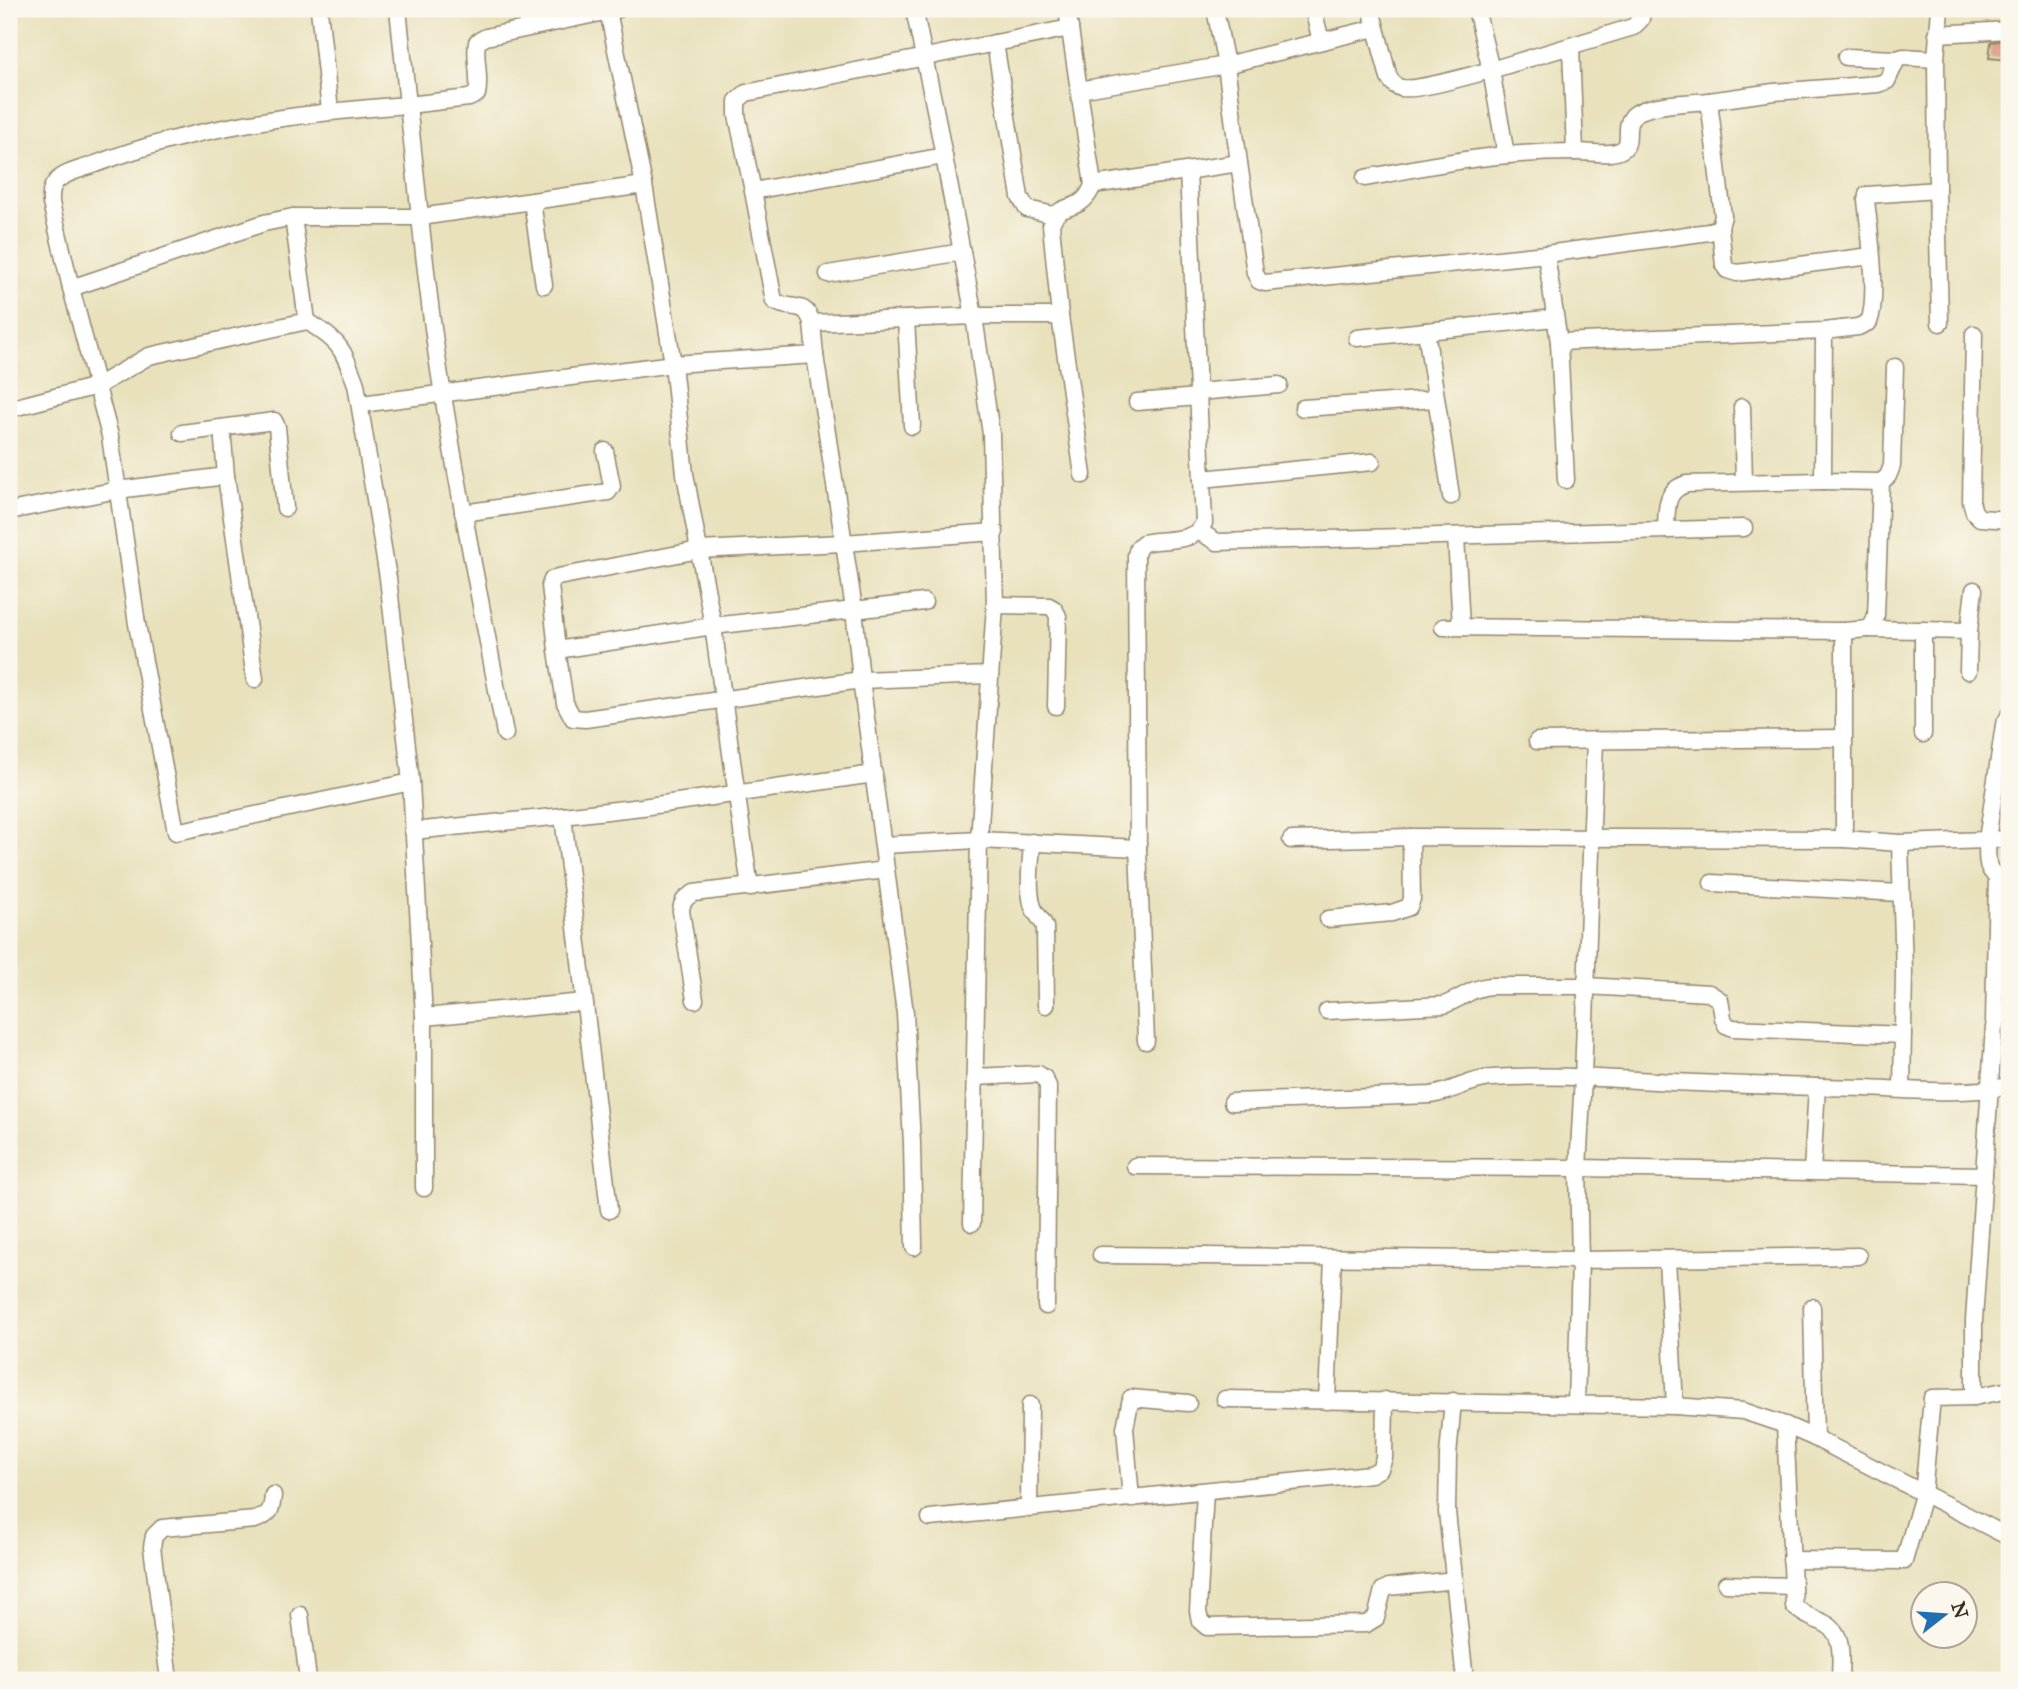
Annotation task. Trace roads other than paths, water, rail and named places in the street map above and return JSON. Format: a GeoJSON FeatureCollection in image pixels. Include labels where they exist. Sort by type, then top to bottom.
{"type":"FeatureCollection","features":[{"type":"Feature","properties":{"kind":"street"},"geometry":{"type":"LineString","coordinates":[[319,9],[330,111]]}},
{"type":"Feature","properties":{"kind":"street"},"geometry":{"type":"LineString","coordinates":[[397,9],[442,393],[505,734]]}},
{"type":"Feature","properties":{"kind":"street"},"geometry":{"type":"LineString","coordinates":[[914,9],[974,316],[991,434],[995,605],[979,840],[972,1223]]}},
{"type":"Feature","properties":{"kind":"street"},"geometry":{"type":"LineString","coordinates":[[995,43],[1020,197],[1027,209],[1054,215],[1088,198],[1093,186],[1067,9]]}},
{"type":"Feature","properties":{"kind":"street"},"geometry":{"type":"LineString","coordinates":[[1215,9],[1226,65],[1252,259],[1259,281],[1265,283],[1546,254],[1709,232],[1720,227]]}},
{"type":"Feature","properties":{"kind":"street"},"geometry":{"type":"LineString","coordinates":[[1312,9],[1321,41]]}},
{"type":"Feature","properties":{"kind":"street"},"geometry":{"type":"LineString","coordinates":[[1371,9],[1389,78],[1394,86],[1402,88],[1491,70],[1633,27],[1641,19],[1642,9]]}},
{"type":"Feature","properties":{"kind":"street"},"geometry":{"type":"LineString","coordinates":[[1476,9],[1507,155]]}},
{"type":"Feature","properties":{"kind":"street"},"geometry":{"type":"LineString","coordinates":[[1940,9],[1936,59],[1940,323]]}},
{"type":"Feature","properties":{"kind":"street"},"geometry":{"type":"LineString","coordinates":[[411,782],[176,832],[137,624],[110,436],[71,288],[50,191],[60,178],[114,157],[184,137],[264,120],[469,98],[477,94],[479,85],[475,54],[477,42],[486,37],[614,10],[673,365],[685,474],[713,626],[750,888]]}},
{"type":"Feature","properties":{"kind":"street"},"geometry":{"type":"LineString","coordinates":[[914,1247],[910,1081],[905,1013],[854,609],[812,323],[809,313],[799,306],[783,307],[774,301],[737,116],[737,101],[746,93],[1070,28]]}},
{"type":"Feature","properties":{"kind":"street"},"geometry":{"type":"LineString","coordinates":[[1079,90],[1226,65],[1375,28]]}},
{"type":"Feature","properties":{"kind":"street"},"geometry":{"type":"LineString","coordinates":[[1937,34],[2009,30]]}},
{"type":"Feature","properties":{"kind":"street"},"geometry":{"type":"LineString","coordinates":[[1571,47],[1575,152]]}},
{"type":"Feature","properties":{"kind":"street"},"geometry":{"type":"LineString","coordinates":[[1846,57],[1936,59]]}},
{"type":"Feature","properties":{"kind":"street"},"geometry":{"type":"LineString","coordinates":[[1366,178],[1507,155],[1611,153],[1624,149],[1629,141],[1632,117],[1643,110],[1774,92],[1878,84],[1887,81],[1897,59]]}},
{"type":"Feature","properties":{"kind":"street"},"geometry":{"type":"LineString","coordinates":[[1709,101],[1723,216],[1720,227],[1724,265],[1727,270],[1737,273],[1871,256]]}},
{"type":"Feature","properties":{"kind":"street"},"geometry":{"type":"LineString","coordinates":[[753,191],[944,156]]}},
{"type":"Feature","properties":{"kind":"street"},"geometry":{"type":"LineString","coordinates":[[1093,186],[1239,163]]}},
{"type":"Feature","properties":{"kind":"street"},"geometry":{"type":"LineString","coordinates":[[1146,1041],[1138,848],[1136,555],[1143,543],[1193,536],[1200,531],[1204,523],[1188,171]]}},
{"type":"Feature","properties":{"kind":"street"},"geometry":{"type":"LineString","coordinates":[[71,288],[264,223],[293,217],[420,217],[644,185]]}},
{"type":"Feature","properties":{"kind":"street"},"geometry":{"type":"LineString","coordinates":[[1559,342],[1824,331],[1858,327],[1869,322],[1872,312],[1867,195],[1937,190]]}},
{"type":"Feature","properties":{"kind":"street"},"geometry":{"type":"LineString","coordinates":[[532,201],[544,285]]}},
{"type":"Feature","properties":{"kind":"street"},"geometry":{"type":"LineString","coordinates":[[1054,215],[1051,225],[1060,316],[1083,475]]}},
{"type":"Feature","properties":{"kind":"street"},"geometry":{"type":"LineString","coordinates":[[293,217],[307,321]]}},
{"type":"Feature","properties":{"kind":"street"},"geometry":{"type":"LineString","coordinates":[[828,274],[962,252]]}},
{"type":"Feature","properties":{"kind":"street"},"geometry":{"type":"LineString","coordinates":[[1546,254],[1559,342],[1566,481]]}},
{"type":"Feature","properties":{"kind":"street"},"geometry":{"type":"LineString","coordinates":[[812,323],[974,316],[1060,316]]}},
{"type":"Feature","properties":{"kind":"street"},"geometry":{"type":"LineString","coordinates":[[1357,338],[1555,318]]}},
{"type":"Feature","properties":{"kind":"street"},"geometry":{"type":"LineString","coordinates":[[906,319],[912,426]]}},
{"type":"Feature","properties":{"kind":"street"},"geometry":{"type":"LineString","coordinates":[[9,409],[97,386],[149,356],[307,321],[335,339],[340,347],[356,384],[361,404],[388,578],[411,782],[424,1017],[424,1188]]}},
{"type":"Feature","properties":{"kind":"street"},"geometry":{"type":"LineString","coordinates":[[1426,331],[1451,496]]}},
{"type":"Feature","properties":{"kind":"street"},"geometry":{"type":"LineString","coordinates":[[1823,481],[1824,331]]}},
{"type":"Feature","properties":{"kind":"street"},"geometry":{"type":"LineString","coordinates":[[1974,334],[1971,501],[1974,512],[1980,518],[2009,520]]}},
{"type":"Feature","properties":{"kind":"street"},"geometry":{"type":"LineString","coordinates":[[361,404],[673,365],[815,355]]}},
{"type":"Feature","properties":{"kind":"street"},"geometry":{"type":"LineString","coordinates":[[1666,530],[1670,494],[1677,486],[1744,482],[1881,482],[1888,476],[1892,466],[1895,367]]}},
{"type":"Feature","properties":{"kind":"street"},"geometry":{"type":"LineString","coordinates":[[1137,402],[1279,385]]}},
{"type":"Feature","properties":{"kind":"street"},"geometry":{"type":"LineString","coordinates":[[1303,408],[1436,399]]}},
{"type":"Feature","properties":{"kind":"street"},"geometry":{"type":"LineString","coordinates":[[1742,407],[1744,482]]}},
{"type":"Feature","properties":{"kind":"street"},"geometry":{"type":"LineString","coordinates":[[182,433],[270,420],[276,424],[285,508]]}},
{"type":"Feature","properties":{"kind":"street"},"geometry":{"type":"LineString","coordinates":[[222,428],[226,476],[255,679]]}},
{"type":"Feature","properties":{"kind":"street"},"geometry":{"type":"LineString","coordinates":[[463,513],[608,492],[612,486],[605,451]]}},
{"type":"Feature","properties":{"kind":"street"},"geometry":{"type":"LineString","coordinates":[[1202,479],[1372,462]]}},
{"type":"Feature","properties":{"kind":"street"},"geometry":{"type":"LineString","coordinates":[[9,511],[118,490],[226,476]]}},
{"type":"Feature","properties":{"kind":"street"},"geometry":{"type":"LineString","coordinates":[[1868,629],[1876,614],[1881,482]]}},
{"type":"Feature","properties":{"kind":"street"},"geometry":{"type":"LineString","coordinates":[[1200,531],[1217,542],[1744,528]]}},
{"type":"Feature","properties":{"kind":"street"},"geometry":{"type":"LineString","coordinates":[[989,675],[861,680],[586,719],[573,718],[565,703],[550,584],[552,580],[699,550],[995,532]]}},
{"type":"Feature","properties":{"kind":"street"},"geometry":{"type":"LineString","coordinates":[[1456,536],[1461,627]]}},
{"type":"Feature","properties":{"kind":"street"},"geometry":{"type":"LineString","coordinates":[[1968,671],[1974,590]]}},
{"type":"Feature","properties":{"kind":"street"},"geometry":{"type":"LineString","coordinates":[[557,650],[713,626],[924,603]]}},
{"type":"Feature","properties":{"kind":"street"},"geometry":{"type":"LineString","coordinates":[[995,605],[1049,606],[1054,609],[1058,616],[1056,706]]}},
{"type":"Feature","properties":{"kind":"street"},"geometry":{"type":"LineString","coordinates":[[1444,627],[1969,631]]}},
{"type":"Feature","properties":{"kind":"street"},"geometry":{"type":"LineString","coordinates":[[1923,630],[1923,734]]}},
{"type":"Feature","properties":{"kind":"street"},"geometry":{"type":"LineString","coordinates":[[1844,631],[1844,839]]}},
{"type":"Feature","properties":{"kind":"street"},"geometry":{"type":"LineString","coordinates":[[1973,1397],[1974,1320],[2003,878],[1990,872],[1987,840],[2004,725],[2009,716]]}},
{"type":"Feature","properties":{"kind":"street"},"geometry":{"type":"LineString","coordinates":[[1537,741],[1843,738]]}},
{"type":"Feature","properties":{"kind":"street"},"geometry":{"type":"LineString","coordinates":[[1576,1404],[1580,1260],[1578,1168],[1595,740]]}},
{"type":"Feature","properties":{"kind":"street"},"geometry":{"type":"LineString","coordinates":[[413,831],[736,795],[874,774]]}},
{"type":"Feature","properties":{"kind":"street"},"geometry":{"type":"LineString","coordinates":[[563,816],[609,1210]]}},
{"type":"Feature","properties":{"kind":"street"},"geometry":{"type":"LineString","coordinates":[[1291,841],[1411,837],[1844,839],[1900,843],[2009,839]]}},
{"type":"Feature","properties":{"kind":"street"},"geometry":{"type":"LineString","coordinates":[[1328,919],[1392,914],[1409,907],[1412,899],[1411,837]]}},
{"type":"Feature","properties":{"kind":"street"},"geometry":{"type":"LineString","coordinates":[[883,845],[979,840],[1138,848]]}},
{"type":"Feature","properties":{"kind":"street"},"geometry":{"type":"LineString","coordinates":[[1032,842],[1031,901],[1045,927],[1046,1005]]}},
{"type":"Feature","properties":{"kind":"street"},"geometry":{"type":"LineString","coordinates":[[1900,843],[1902,1089]]}},
{"type":"Feature","properties":{"kind":"street"},"geometry":{"type":"LineString","coordinates":[[695,1000],[681,903],[686,897],[694,893],[886,870]]}},
{"type":"Feature","properties":{"kind":"street"},"geometry":{"type":"LineString","coordinates":[[1712,883],[1900,893]]}},
{"type":"Feature","properties":{"kind":"street"},"geometry":{"type":"LineString","coordinates":[[1326,1011],[1444,1005],[1477,987],[1586,986],[1709,993],[1720,1000],[1726,1025],[1733,1028],[1903,1035]]}},
{"type":"Feature","properties":{"kind":"street"},"geometry":{"type":"LineString","coordinates":[[424,1017],[584,1002]]}},
{"type":"Feature","properties":{"kind":"street"},"geometry":{"type":"LineString","coordinates":[[1994,1027],[2002,1010],[2009,1007]]}},
{"type":"Feature","properties":{"kind":"street"},"geometry":{"type":"LineString","coordinates":[[975,1077],[1038,1074],[1048,1086],[1046,1306]]}},
{"type":"Feature","properties":{"kind":"street"},"geometry":{"type":"LineString","coordinates":[[1232,1102],[1431,1095],[1489,1078],[1583,1078],[1902,1089],[1990,1090],[2009,1086]]}},
{"type":"Feature","properties":{"kind":"street"},"geometry":{"type":"LineString","coordinates":[[1812,1172],[1817,1087]]}},
{"type":"Feature","properties":{"kind":"street"},"geometry":{"type":"LineString","coordinates":[[1135,1166],[1578,1168],[1984,1175]]}},
{"type":"Feature","properties":{"kind":"street"},"geometry":{"type":"LineString","coordinates":[[1101,1255],[1580,1260],[1858,1256]]}},
{"type":"Feature","properties":{"kind":"street"},"geometry":{"type":"LineString","coordinates":[[1327,1401],[1333,1258]]}},
{"type":"Feature","properties":{"kind":"street"},"geometry":{"type":"LineString","coordinates":[[1667,1259],[1675,1406]]}},
{"type":"Feature","properties":{"kind":"street"},"geometry":{"type":"LineString","coordinates":[[1812,1307],[1815,1438]]}},
{"type":"Feature","properties":{"kind":"street"},"geometry":{"type":"LineString","coordinates":[[1791,1560],[1904,1561],[1923,1494],[1932,1398],[1973,1397],[2009,1390]]}},
{"type":"Feature","properties":{"kind":"street"},"geometry":{"type":"LineString","coordinates":[[1131,1499],[1125,1428],[1131,1398],[1188,1403]]}},
{"type":"Feature","properties":{"kind":"street"},"geometry":{"type":"LineString","coordinates":[[1225,1399],[1675,1406],[1743,1411],[1815,1438],[2009,1537]]}},
{"type":"Feature","properties":{"kind":"street"},"geometry":{"type":"LineString","coordinates":[[930,1518],[1371,1474],[1380,1469],[1384,1458],[1385,1400]]}},
{"type":"Feature","properties":{"kind":"street"},"geometry":{"type":"LineString","coordinates":[[1453,1401],[1448,1455],[1447,1513],[1465,1680]]}},
{"type":"Feature","properties":{"kind":"street"},"geometry":{"type":"LineString","coordinates":[[1029,1508],[1030,1405]]}},
{"type":"Feature","properties":{"kind":"street"},"geometry":{"type":"LineString","coordinates":[[1785,1425],[1794,1606],[1801,1613],[1831,1626],[1837,1633],[1840,1680]]}},
{"type":"Feature","properties":{"kind":"street"},"geometry":{"type":"LineString","coordinates":[[1205,1492],[1198,1611],[1200,1622],[1207,1627],[1366,1624],[1376,1618],[1383,1590],[1389,1587],[1455,1580]]}},
{"type":"Feature","properties":{"kind":"street"},"geometry":{"type":"LineString","coordinates":[[169,1680],[152,1547],[155,1536],[162,1528],[265,1517],[272,1510],[273,1495]]}},
{"type":"Feature","properties":{"kind":"street"},"geometry":{"type":"LineString","coordinates":[[1726,1584],[1791,1586]]}},
{"type":"Feature","properties":{"kind":"street"},"geometry":{"type":"LineString","coordinates":[[300,1615],[308,1680]]}}]}
